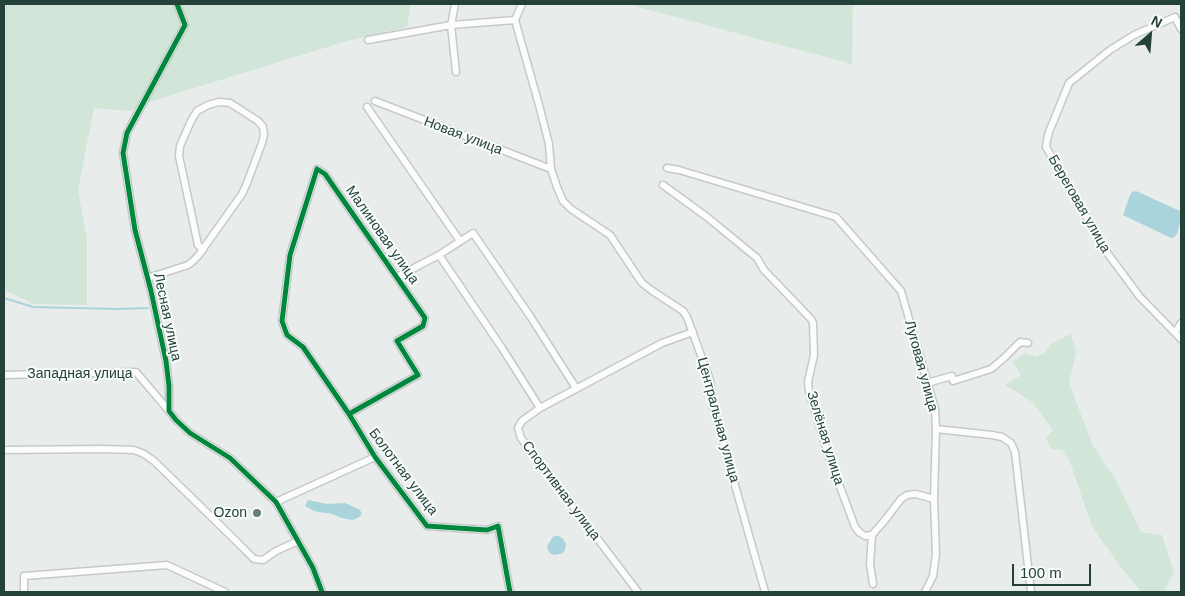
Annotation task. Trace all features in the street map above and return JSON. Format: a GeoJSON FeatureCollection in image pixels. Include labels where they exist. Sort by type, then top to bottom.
{"type":"FeatureCollection","features":[{"type":"Feature","properties":{"kind":"street","name":"Лесная улица"},"geometry":{"type":"LineString","coordinates":[[169,411],[166,361],[148,278],[135,230],[124,153],[127,133],[185,25],[177,4]]}},
{"type":"Feature","properties":{"kind":"street"},"geometry":{"type":"LineString","coordinates":[[455,4],[451,25],[456,72]]}},
{"type":"Feature","properties":{"kind":"street"},"geometry":{"type":"LineString","coordinates":[[522,4],[515,20],[540,105],[549,144],[551,169]]}},
{"type":"Feature","properties":{"kind":"street","name":"Береговая улица"},"geometry":{"type":"LineString","coordinates":[[1181,29],[1175,17],[1134,36],[1110,50],[1069,83],[1046,140],[1046,147],[1108,254],[1140,297],[1181,339]]}},
{"type":"Feature","properties":{"kind":"street"},"geometry":{"type":"LineString","coordinates":[[368,40],[451,25],[515,20]]}},
{"type":"Feature","properties":{"kind":"street","name":"Новая улица"},"geometry":{"type":"LineString","coordinates":[[375,101],[551,169]]}},
{"type":"Feature","properties":{"kind":"street"},"geometry":{"type":"LineString","coordinates":[[148,278],[193,261],[202,250],[242,194],[247,184],[264,135],[263,127],[258,120],[230,104],[219,102],[197,111],[180,146],[179,156],[198,245],[202,250]]}},
{"type":"Feature","properties":{"kind":"street"},"geometry":{"type":"LineString","coordinates":[[367,107],[460,241]]}},
{"type":"Feature","properties":{"kind":"street","name":"Луговая улица"},"geometry":{"type":"LineString","coordinates":[[667,168],[836,217],[901,291],[935,409],[934,499],[936,554],[933,576],[925,592]]}},
{"type":"Feature","properties":{"kind":"street","name":"Малиновая улица"},"geometry":{"type":"LineString","coordinates":[[282,321],[290,255],[317,169],[325,174],[425,318],[423,326],[397,341],[418,375],[349,414]]}},
{"type":"Feature","properties":{"kind":"street","name":"Центральная улица"},"geometry":{"type":"LineString","coordinates":[[551,169],[556,187],[563,200],[571,209],[610,235],[642,283],[683,311],[690,322],[710,380],[713,406],[766,592]]}},
{"type":"Feature","properties":{"kind":"street","name":"Зелёная улица"},"geometry":{"type":"LineString","coordinates":[[663,185],[757,258],[764,270],[811,319],[813,323],[814,355],[808,386],[811,400],[829,457],[855,527],[865,536],[872,535]]}},
{"type":"Feature","properties":{"kind":"street"},"geometry":{"type":"LineString","coordinates":[[397,277],[439,255],[473,233],[530,316],[576,388]]}},
{"type":"Feature","properties":{"kind":"street"},"geometry":{"type":"LineString","coordinates":[[439,255],[540,408]]}},
{"type":"Feature","properties":{"kind":"street","name":"Болотная улица"},"geometry":{"type":"LineString","coordinates":[[282,321],[287,335],[302,347],[349,414],[375,457],[427,526],[487,530],[498,526],[510,592]]}},
{"type":"Feature","properties":{"kind":"street"},"geometry":{"type":"LineString","coordinates":[[1175,333],[1181,323]]}},
{"type":"Feature","properties":{"kind":"street","name":"Спортивная улица"},"geometry":{"type":"LineString","coordinates":[[638,592],[521,438],[518,432],[519,425],[540,408],[576,388],[662,343],[693,332]]}},
{"type":"Feature","properties":{"kind":"street"},"geometry":{"type":"LineString","coordinates":[[926,383],[952,376],[953,381],[991,369],[1020,342],[1028,343]]}},
{"type":"Feature","properties":{"kind":"street","name":"Западная улица"},"geometry":{"type":"LineString","coordinates":[[4,375],[136,372],[169,411]]}},
{"type":"Feature","properties":{"kind":"street"},"geometry":{"type":"LineString","coordinates":[[169,411],[190,433],[230,458],[276,502],[313,568],[322,592]]}},
{"type":"Feature","properties":{"kind":"street"},"geometry":{"type":"LineString","coordinates":[[936,429],[992,435],[1002,437],[1011,443],[1015,452],[1031,592]]}},
{"type":"Feature","properties":{"kind":"street"},"geometry":{"type":"LineString","coordinates":[[4,450],[134,450],[154,461],[254,559],[263,560],[276,551],[298,541]]}},
{"type":"Feature","properties":{"kind":"street"},"geometry":{"type":"LineString","coordinates":[[276,502],[375,457]]}},
{"type":"Feature","properties":{"kind":"street"},"geometry":{"type":"LineString","coordinates":[[873,584],[870,564],[872,535],[901,499],[907,495],[916,494],[934,499]]}},
{"type":"Feature","properties":{"kind":"street"},"geometry":{"type":"LineString","coordinates":[[24,592],[24,576],[167,566],[224,592]]}},
{"type":"Feature","properties":{"kind":"green space"},"geometry":{"type":"Polygon","coordinates":[[[4,4],[411,4],[407,27],[347,41],[152,101],[130,111],[94,108],[78,190],[87,239],[87,305],[34,304],[4,290],[4,4]]]}},
{"type":"Feature","properties":{"kind":"green space"},"geometry":{"type":"Polygon","coordinates":[[[627,4],[853,4],[852,64],[627,4]]]}},
{"type":"Feature","properties":{"kind":"green space"},"geometry":{"type":"Polygon","coordinates":[[[1071,334],[1076,352],[1069,383],[1093,446],[1117,482],[1141,532],[1162,535],[1174,572],[1164,591],[1141,592],[1120,566],[1092,527],[1070,462],[1062,450],[1051,449],[1046,438],[1053,430],[1032,402],[1005,385],[1021,375],[1013,362],[1025,353],[1037,357],[1046,352],[1050,344],[1071,334]]]}},
{"type":"Feature","properties":{"kind":"water"},"geometry":{"type":"Polygon","coordinates":[[[1136,191],[1180,211],[1181,219],[1177,234],[1174,237],[1171,238],[1123,215],[1130,195],[1136,191]]]}},
{"type":"Feature","properties":{"kind":"water"},"geometry":{"type":"Polygon","coordinates":[[[308,500],[327,504],[345,503],[360,510],[362,514],[352,520],[329,513],[314,511],[305,506],[308,500]]]}},
{"type":"Feature","properties":{"kind":"water"},"geometry":{"type":"Polygon","coordinates":[[[555,536],[559,536],[566,544],[563,553],[555,555],[551,554],[547,546],[555,536]]]}},
{"type":"Feature","properties":{"kind":"waterway"},"geometry":{"type":"LineString","coordinates":[[4,298],[33,307],[148,308]]}},
{"type":"Feature","properties":{"kind":"cycle path"},"geometry":{"type":"LineString","coordinates":[[177,4],[185,25],[127,133],[123,153],[135,230],[151,291],[166,361],[169,411],[190,433],[230,458],[276,502],[313,568],[322,592]]}},
{"type":"Feature","properties":{"kind":"cycle path"},"geometry":{"type":"LineString","coordinates":[[349,414],[418,375],[397,341],[423,326],[425,318],[325,174],[317,169],[290,255],[282,321],[287,335],[303,347],[349,414],[375,457],[427,526],[487,530],[498,526],[510,592]]}},
{"type":"Feature","properties":{"kind":"place","name":"Ozon"},"geometry":{"type":"Point","coordinates":[257,513]}}]}
